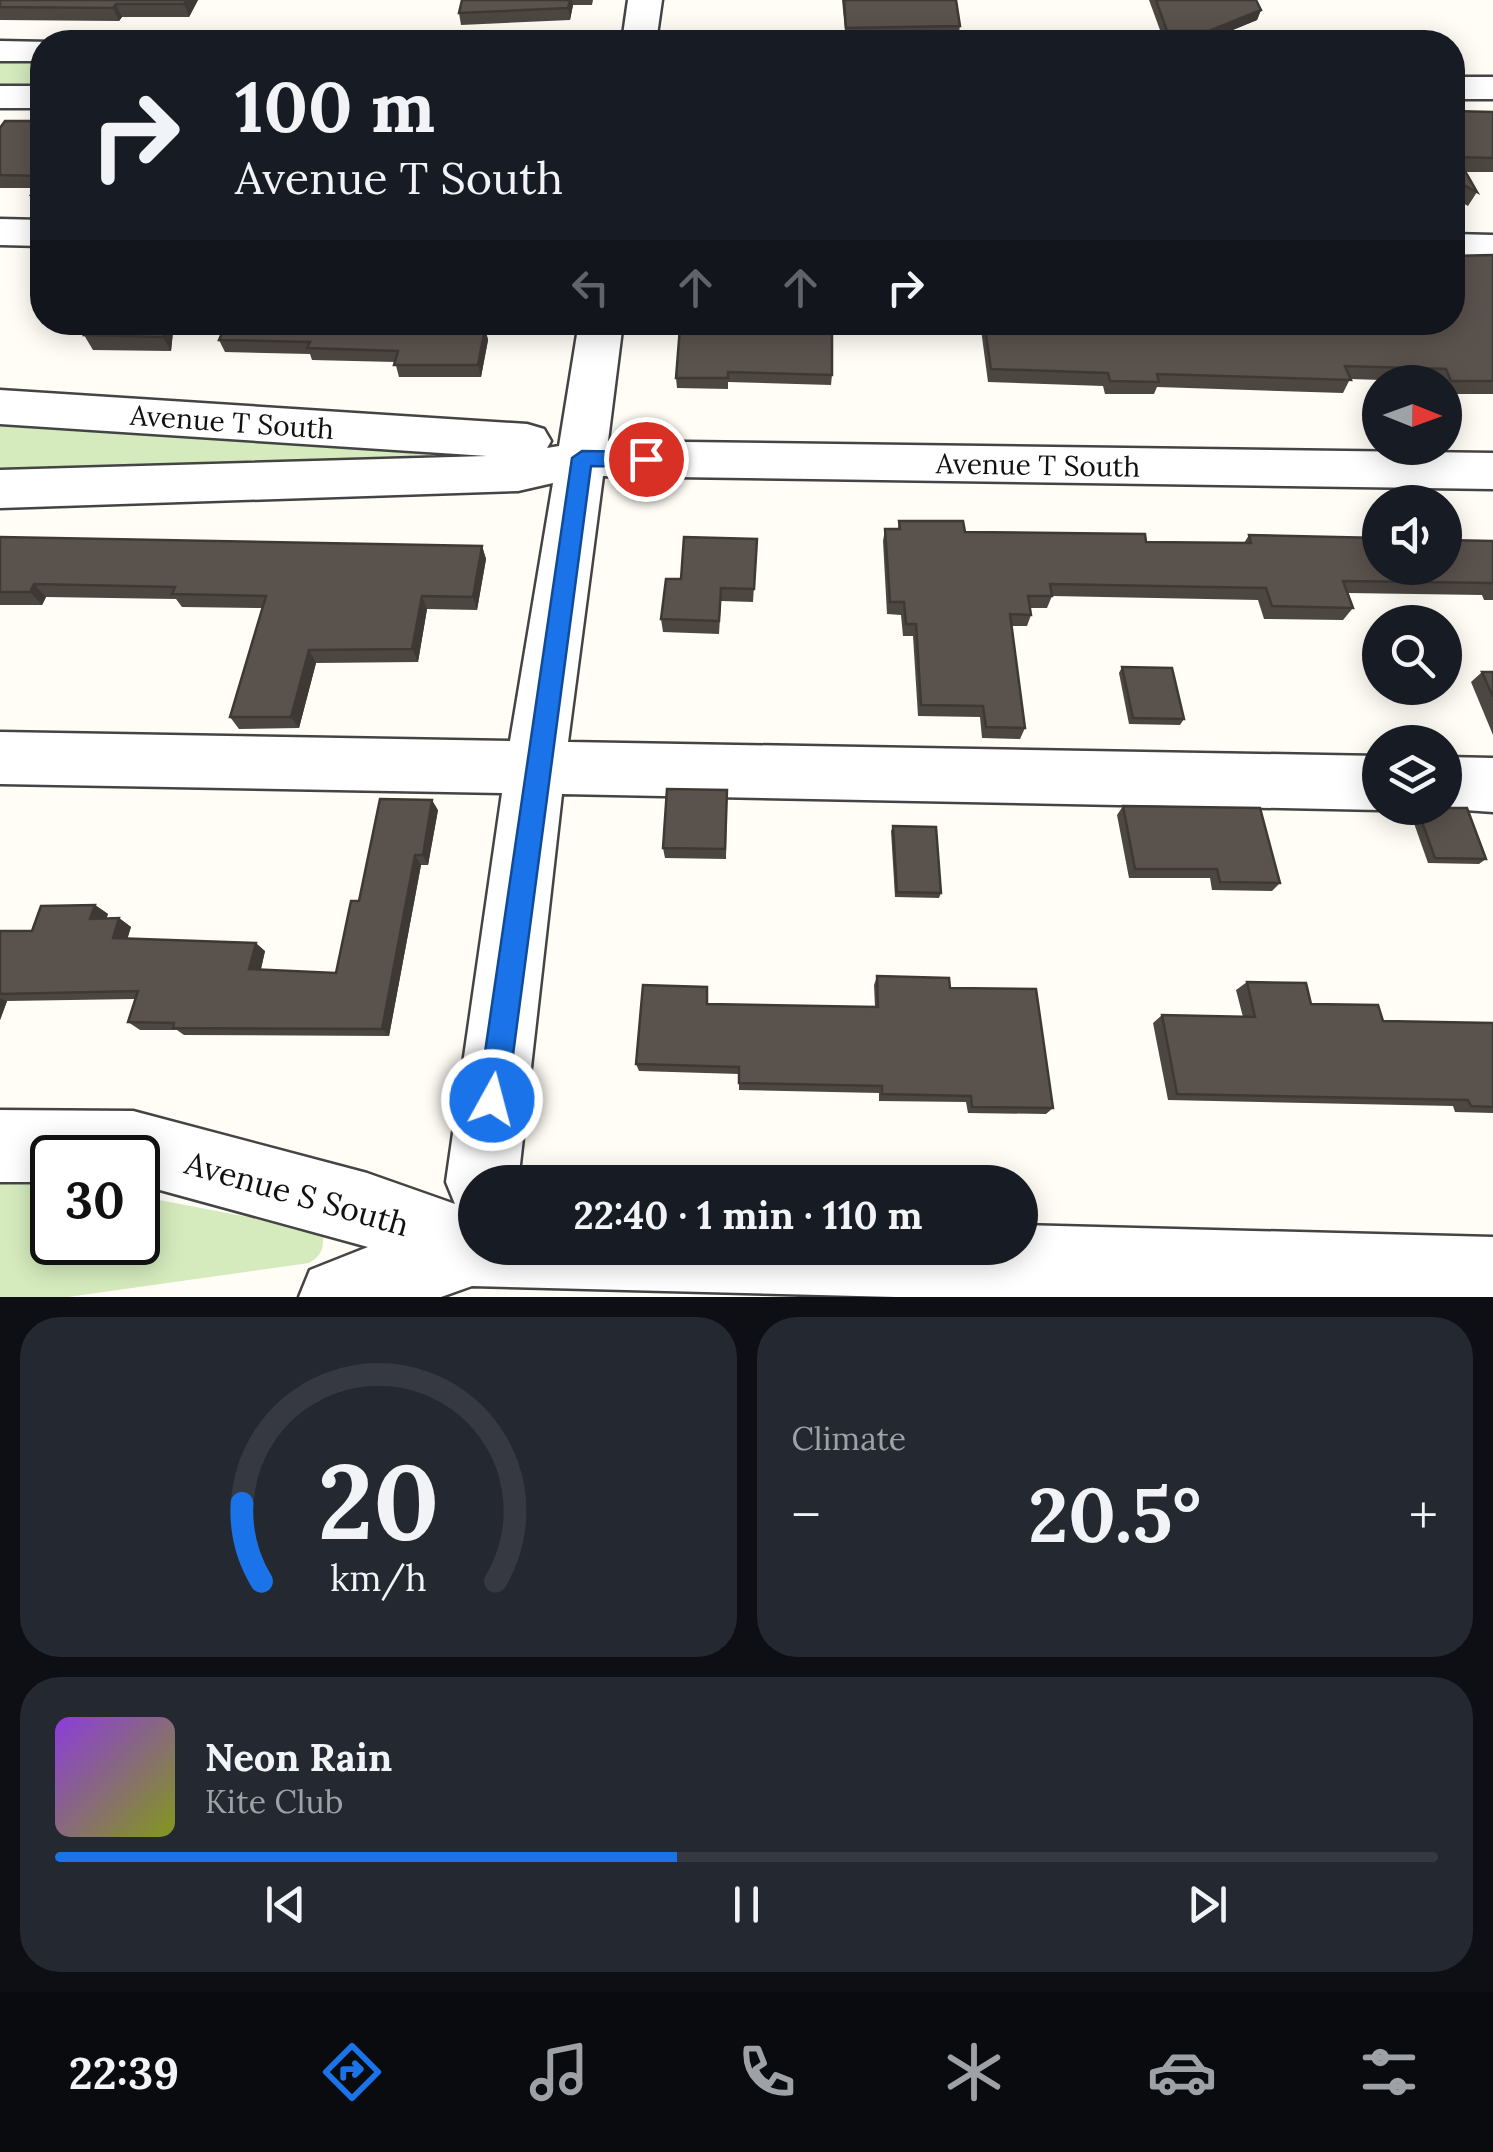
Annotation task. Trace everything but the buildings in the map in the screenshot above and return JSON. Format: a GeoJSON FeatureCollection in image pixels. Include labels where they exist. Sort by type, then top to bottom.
{"type":"FeatureCollection","features":[{"type":"Feature","properties":{"kind":"street"},"geometry":{"type":"LineString","coordinates":[[641,30],[645,0]]}},
{"type":"Feature","properties":{"kind":"street"},"geometry":{"type":"LineString","coordinates":[[0,51],[30,51]]}},
{"type":"Feature","properties":{"kind":"street"},"geometry":{"type":"LineString","coordinates":[[1465,88],[1493,88]]}},
{"type":"Feature","properties":{"kind":"street"},"geometry":{"type":"LineString","coordinates":[[0,97],[30,98]]}},
{"type":"Feature","properties":{"kind":"street"},"geometry":{"type":"LineString","coordinates":[[0,232],[30,233]]}},
{"type":"Feature","properties":{"kind":"street"},"geometry":{"type":"LineString","coordinates":[[1465,247],[1493,248]]}},
{"type":"Feature","properties":{"kind":"street"},"geometry":{"type":"LineString","coordinates":[[484,1165],[535,771],[599,335]]}},
{"type":"Feature","properties":{"kind":"street","name":"Avenue T South"},"geometry":{"type":"LineString","coordinates":[[0,407],[524,440],[582,458]]}},
{"type":"Feature","properties":{"kind":"street","name":"Avenue T South"},"geometry":{"type":"LineString","coordinates":[[0,488],[518,472],[582,458],[1493,471]]}},
{"type":"Feature","properties":{"kind":"street"},"geometry":{"type":"LineString","coordinates":[[0,758],[1362,784]]}},
{"type":"Feature","properties":{"kind":"street"},"geometry":{"type":"LineString","coordinates":[[1462,784],[1493,785]]}},
{"type":"Feature","properties":{"kind":"street","name":"Avenue S South"},"geometry":{"type":"LineString","coordinates":[[0,1146],[133,1147],[458,1235]]}},
{"type":"Feature","properties":{"kind":"street","name":"Avenue S South"},"geometry":{"type":"LineString","coordinates":[[337,1297],[458,1246]]}},
{"type":"Feature","properties":{"kind":"street","name":"Avenue S South"},"geometry":{"type":"LineString","coordinates":[[1038,1259],[1493,1275]]}},
{"type":"Feature","properties":{"kind":"green space"},"geometry":{"type":"Polygon","coordinates":[[[0,58],[30,59],[30,85],[0,85],[0,58]]]}},
{"type":"Feature","properties":{"kind":"green space"},"geometry":{"type":"Polygon","coordinates":[[[0,424],[514,458],[0,472],[0,424]]]}},
{"type":"Feature","properties":{"kind":"green space"},"geometry":{"type":"Polygon","coordinates":[[[0,1184],[30,1185],[30,1265],[160,1265],[160,1200],[316,1230],[323,1236],[319,1255],[309,1263],[68,1297],[0,1297],[0,1184]]]}},
{"type":"Feature","properties":{"kind":"route"},"geometry":{"type":"LineString","coordinates":[[492,1100],[535,771],[582,458],[646,459]]}}]}
